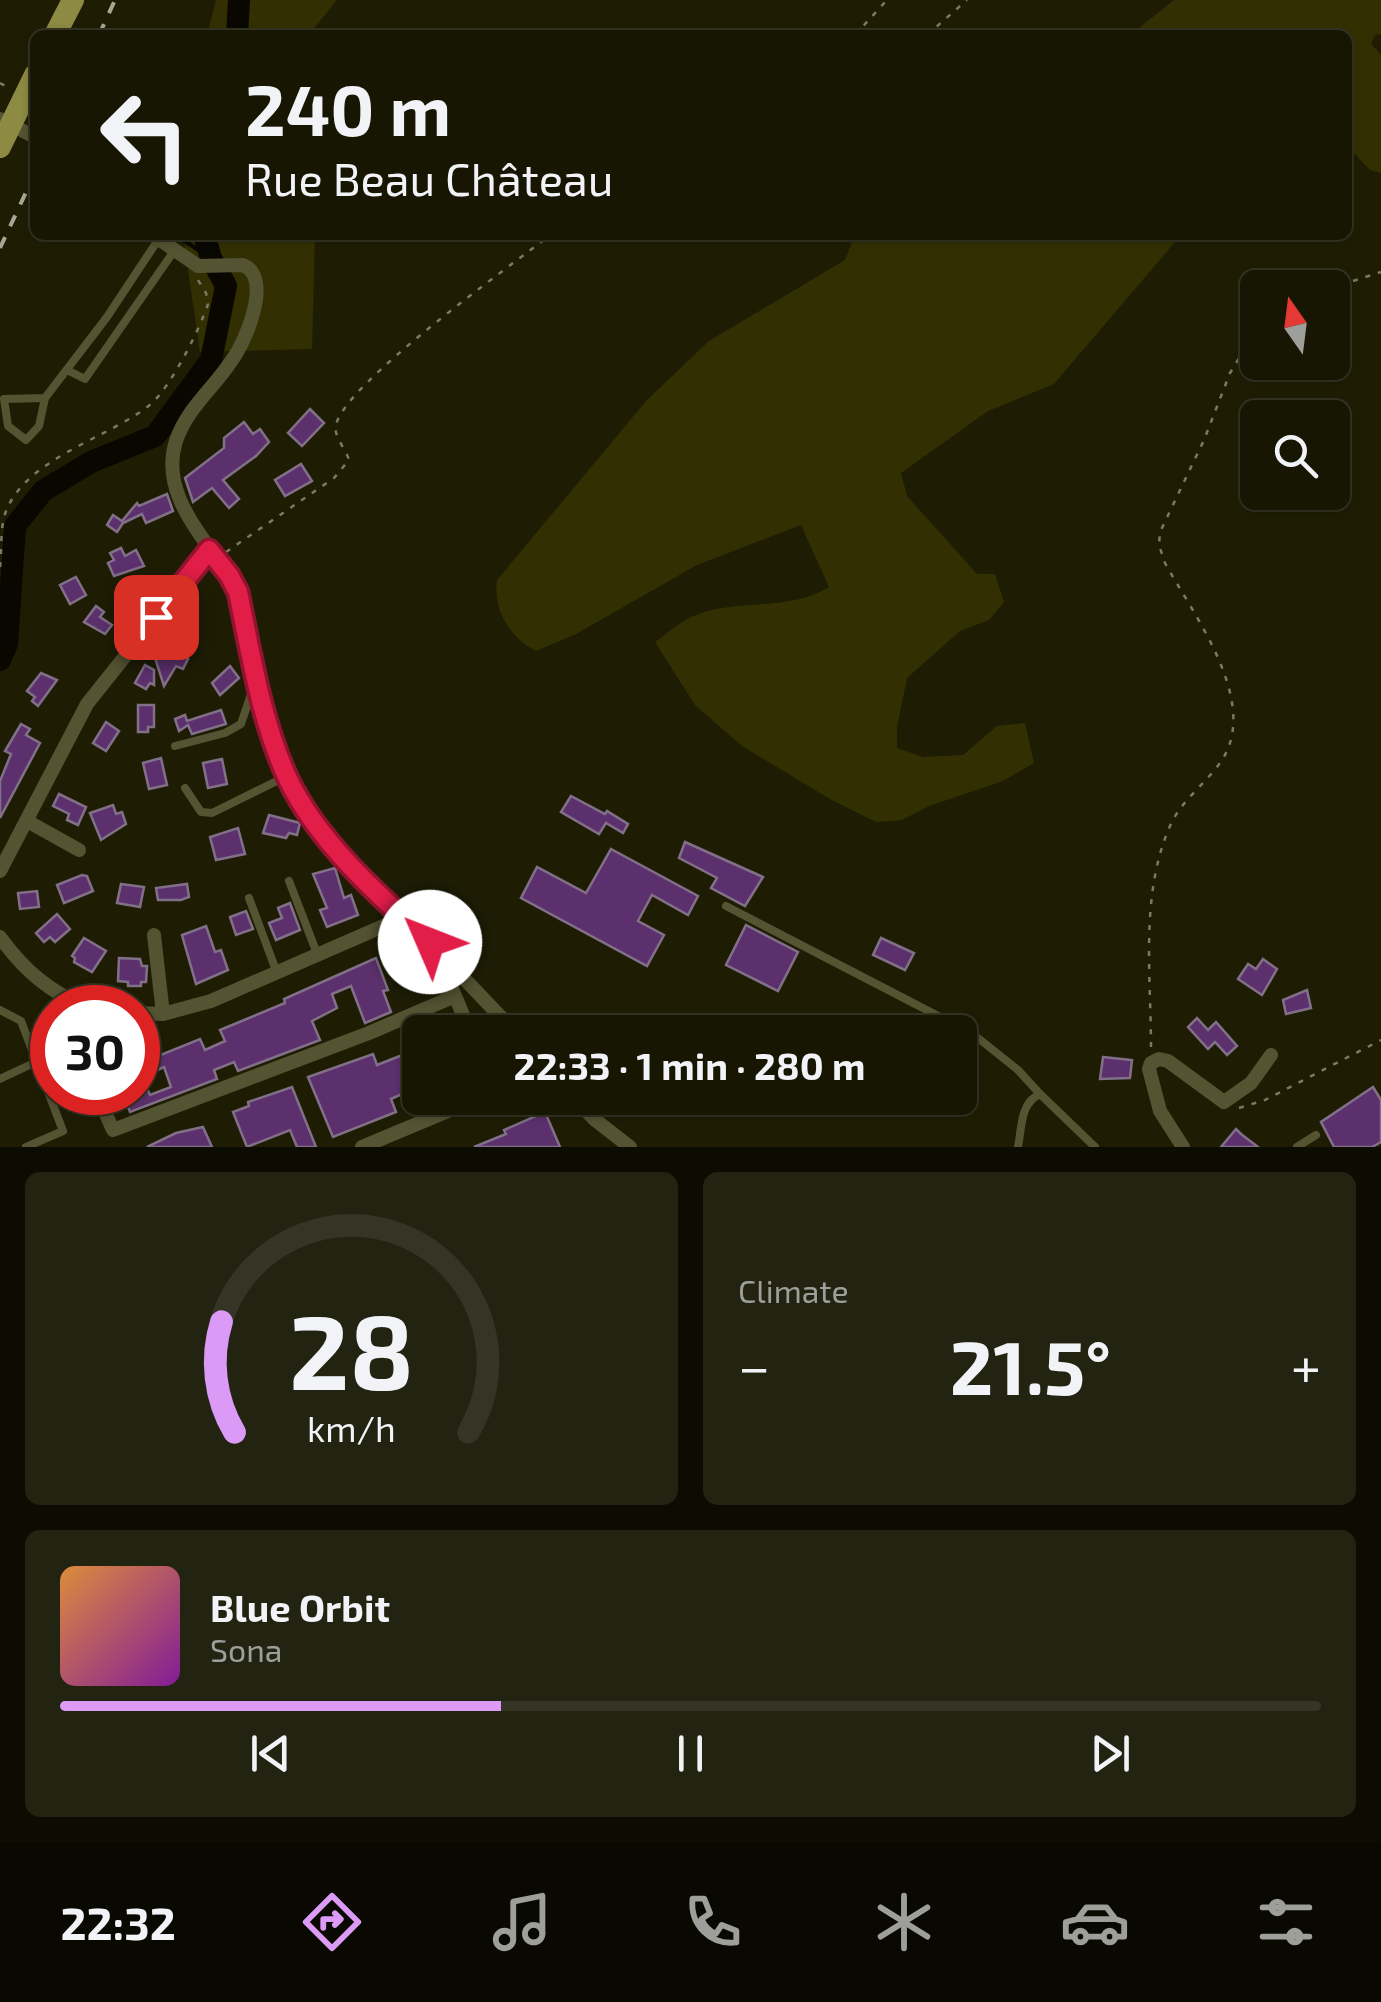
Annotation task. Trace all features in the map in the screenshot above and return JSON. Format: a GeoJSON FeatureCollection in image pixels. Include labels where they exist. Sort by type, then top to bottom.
{"type":"FeatureCollection","features":[{"type":"Feature","properties":{"kind":"main road"},"geometry":{"type":"LineString","coordinates":[[59,30],[74,0]]}},
{"type":"Feature","properties":{"kind":"main road"},"geometry":{"type":"LineString","coordinates":[[0,147],[11,116],[30,84]]}},
{"type":"Feature","properties":{"kind":"street"},"geometry":{"type":"LineString","coordinates":[[158,240],[201,274],[231,266],[249,268],[259,287],[234,358],[183,424],[173,458],[176,482],[188,515],[238,592],[271,734],[287,776],[308,814],[402,918],[499,1015]]}},
{"type":"Feature","properties":{"kind":"street"},"geometry":{"type":"LineString","coordinates":[[0,871],[87,704],[213,555]]}},
{"type":"Feature","properties":{"kind":"street"},"geometry":{"type":"LineString","coordinates":[[27,821],[79,850]]}},
{"type":"Feature","properties":{"kind":"street"},"geometry":{"type":"LineString","coordinates":[[154,935],[163,1014],[211,1001],[402,918]]}},
{"type":"Feature","properties":{"kind":"street"},"geometry":{"type":"LineString","coordinates":[[402,918],[438,964],[463,1015]]}},
{"type":"Feature","properties":{"kind":"street"},"geometry":{"type":"LineString","coordinates":[[0,937],[45,985]]}},
{"type":"Feature","properties":{"kind":"street"},"geometry":{"type":"LineString","coordinates":[[160,1112],[457,1001],[482,996]]}},
{"type":"Feature","properties":{"kind":"street"},"geometry":{"type":"LineString","coordinates":[[1183,1147],[1160,1111],[1149,1068],[1152,1063],[1159,1059],[1168,1061],[1224,1102],[1251,1083],[1271,1054]]}},
{"type":"Feature","properties":{"kind":"street"},"geometry":{"type":"LineString","coordinates":[[106,1115],[113,1130],[153,1115]]}},
{"type":"Feature","properties":{"kind":"street"},"geometry":{"type":"LineString","coordinates":[[362,1147],[438,1115]]}},
{"type":"Feature","properties":{"kind":"street"},"geometry":{"type":"LineString","coordinates":[[590,1115],[630,1147]]}},
{"type":"Feature","properties":{"kind":"lane"},"geometry":{"type":"LineString","coordinates":[[46,398],[4,400],[8,426],[26,440],[40,426],[46,398],[154,240]]}},
{"type":"Feature","properties":{"kind":"lane"},"geometry":{"type":"LineString","coordinates":[[67,370],[85,378],[174,251]]}},
{"type":"Feature","properties":{"kind":"lane"},"geometry":{"type":"LineString","coordinates":[[175,746],[225,733],[241,724],[257,678]]}},
{"type":"Feature","properties":{"kind":"lane"},"geometry":{"type":"LineString","coordinates":[[185,788],[201,812],[212,813],[287,776]]}},
{"type":"Feature","properties":{"kind":"lane"},"geometry":{"type":"LineString","coordinates":[[289,881],[318,956]]}},
{"type":"Feature","properties":{"kind":"lane"},"geometry":{"type":"LineString","coordinates":[[249,898],[277,973]]}},
{"type":"Feature","properties":{"kind":"lane"},"geometry":{"type":"LineString","coordinates":[[726,906],[973,1034],[1018,1070],[1095,1147]]}},
{"type":"Feature","properties":{"kind":"lane"},"geometry":{"type":"LineString","coordinates":[[0,1010],[21,1021],[30,1042]]}},
{"type":"Feature","properties":{"kind":"lane"},"geometry":{"type":"LineString","coordinates":[[0,1079],[30,1065]]}},
{"type":"Feature","properties":{"kind":"lane"},"geometry":{"type":"LineString","coordinates":[[1018,1147],[1023,1114],[1030,1098],[1040,1094]]}},
{"type":"Feature","properties":{"kind":"lane"},"geometry":{"type":"LineString","coordinates":[[26,1147],[63,1132],[57,1115]]}},
{"type":"Feature","properties":{"kind":"lane"},"geometry":{"type":"LineString","coordinates":[[1297,1147],[1316,1135]]}},
{"type":"Feature","properties":{"kind":"path"},"geometry":{"type":"LineString","coordinates":[[859,30],[887,0]]}},
{"type":"Feature","properties":{"kind":"path"},"geometry":{"type":"LineString","coordinates":[[933,30],[968,0]]}},
{"type":"Feature","properties":{"kind":"path"},"geometry":{"type":"LineString","coordinates":[[213,555],[334,478],[348,460],[335,425],[346,405],[418,336],[543,240]]}},
{"type":"Feature","properties":{"kind":"path"},"geometry":{"type":"LineString","coordinates":[[1350,282],[1381,272]]}},
{"type":"Feature","properties":{"kind":"path"},"geometry":{"type":"LineString","coordinates":[[0,568],[4,514],[20,488],[56,460],[147,408],[166,390],[208,304],[201,274]]}},
{"type":"Feature","properties":{"kind":"path"},"geometry":{"type":"LineString","coordinates":[[1152,1063],[1152,888],[1170,825],[1229,745],[1234,702],[1228,679],[1166,563],[1159,545],[1160,532],[1240,358]]}},
{"type":"Feature","properties":{"kind":"path"},"geometry":{"type":"LineString","coordinates":[[1224,1102],[1240,1108],[1265,1100],[1381,1040]]}},
{"type":"Feature","properties":{"kind":"shaded area"},"geometry":{"type":"Polygon","coordinates":[[[216,0],[337,0],[315,30],[208,30],[216,0]]]}},
{"type":"Feature","properties":{"kind":"shaded area"},"geometry":{"type":"Polygon","coordinates":[[[1174,0],[1381,0],[1381,34],[1375,35],[1371,44],[1381,55],[1381,173],[1370,170],[1352,151],[1352,30],[1136,30],[1174,0]]]}},
{"type":"Feature","properties":{"kind":"shaded area"},"geometry":{"type":"Polygon","coordinates":[[[184,240],[315,240],[312,349],[200,352],[184,240]]]}},
{"type":"Feature","properties":{"kind":"shaded area"},"geometry":{"type":"Polygon","coordinates":[[[853,240],[1177,240],[1054,384],[988,411],[901,473],[907,496],[977,574],[995,574],[1004,602],[989,620],[960,631],[907,678],[897,748],[923,757],[963,755],[997,726],[1025,723],[1034,763],[1003,781],[929,806],[902,820],[876,822],[742,746],[695,705],[655,642],[696,615],[729,607],[798,600],[829,587],[801,525],[697,565],[576,634],[536,651],[505,622],[496,591],[497,580],[646,401],[709,341],[845,260],[853,240]]]}},
{"type":"Feature","properties":{"kind":"building"},"geometry":{"type":"Polygon","coordinates":[[[310,409],[324,423],[302,446],[288,433],[310,409]]]}},
{"type":"Feature","properties":{"kind":"building"},"geometry":{"type":"Polygon","coordinates":[[[244,422],[253,434],[260,429],[269,442],[223,480],[239,499],[229,508],[212,488],[193,502],[185,478],[224,448],[224,438],[244,422]]]}},
{"type":"Feature","properties":{"kind":"building"},"geometry":{"type":"Polygon","coordinates":[[[301,464],[312,481],[285,496],[275,480],[301,464]]]}},
{"type":"Feature","properties":{"kind":"building"},"geometry":{"type":"Polygon","coordinates":[[[167,494],[173,511],[146,523],[142,514],[123,523],[117,532],[107,525],[113,515],[122,521],[137,503],[139,506],[167,494]]]}},
{"type":"Feature","properties":{"kind":"building"},"geometry":{"type":"Polygon","coordinates":[[[121,548],[125,556],[136,550],[144,566],[114,576],[108,563],[114,560],[110,553],[121,548]]]}},
{"type":"Feature","properties":{"kind":"building"},"geometry":{"type":"Polygon","coordinates":[[[76,577],[86,595],[70,604],[60,585],[76,577]]]}},
{"type":"Feature","properties":{"kind":"building"},"geometry":{"type":"Polygon","coordinates":[[[96,606],[104,612],[100,617],[112,625],[105,634],[84,622],[96,606]]]}},
{"type":"Feature","properties":{"kind":"building"},"geometry":{"type":"Polygon","coordinates":[[[175,637],[190,645],[184,657],[188,659],[183,669],[176,666],[164,686],[154,655],[162,642],[171,646],[175,637]]]}},
{"type":"Feature","properties":{"kind":"building"},"geometry":{"type":"Polygon","coordinates":[[[145,665],[154,670],[154,685],[150,683],[146,689],[135,683],[145,665]]]}},
{"type":"Feature","properties":{"kind":"building"},"geometry":{"type":"Polygon","coordinates":[[[230,666],[239,678],[220,695],[212,683],[230,666]]]}},
{"type":"Feature","properties":{"kind":"building"},"geometry":{"type":"Polygon","coordinates":[[[41,673],[57,680],[38,706],[27,691],[41,673]]]}},
{"type":"Feature","properties":{"kind":"building"},"geometry":{"type":"Polygon","coordinates":[[[138,705],[154,705],[154,727],[148,727],[148,732],[138,732],[138,705]]]}},
{"type":"Feature","properties":{"kind":"building"},"geometry":{"type":"Polygon","coordinates":[[[221,710],[226,724],[192,734],[188,725],[179,731],[175,719],[185,715],[187,721],[221,710]]]}},
{"type":"Feature","properties":{"kind":"building"},"geometry":{"type":"Polygon","coordinates":[[[106,722],[119,731],[106,751],[93,743],[106,722]]]}},
{"type":"Feature","properties":{"kind":"building"},"geometry":{"type":"Polygon","coordinates":[[[21,724],[30,729],[26,735],[40,743],[0,818],[0,781],[11,754],[5,751],[21,724]]]}},
{"type":"Feature","properties":{"kind":"building"},"geometry":{"type":"Polygon","coordinates":[[[161,758],[167,785],[149,789],[143,763],[161,758]]]}},
{"type":"Feature","properties":{"kind":"building"},"geometry":{"type":"Polygon","coordinates":[[[222,759],[227,784],[208,788],[203,763],[222,759]]]}},
{"type":"Feature","properties":{"kind":"building"},"geometry":{"type":"Polygon","coordinates":[[[59,794],[86,807],[78,825],[67,820],[69,814],[53,806],[59,794]]]}},
{"type":"Feature","properties":{"kind":"building"},"geometry":{"type":"Polygon","coordinates":[[[571,796],[628,824],[623,833],[606,823],[599,834],[561,812],[571,796]]]}},
{"type":"Feature","properties":{"kind":"building"},"geometry":{"type":"Polygon","coordinates":[[[113,805],[116,814],[122,812],[126,824],[101,840],[90,813],[113,805]]]}},
{"type":"Feature","properties":{"kind":"building"},"geometry":{"type":"Polygon","coordinates":[[[269,815],[300,823],[297,835],[289,833],[286,838],[263,833],[269,815]]]}},
{"type":"Feature","properties":{"kind":"building"},"geometry":{"type":"Polygon","coordinates":[[[238,828],[245,854],[216,860],[210,837],[238,828]]]}},
{"type":"Feature","properties":{"kind":"building"},"geometry":{"type":"Polygon","coordinates":[[[685,842],[763,877],[745,906],[711,888],[717,878],[679,858],[685,842]]]}},
{"type":"Feature","properties":{"kind":"building"},"geometry":{"type":"Polygon","coordinates":[[[611,849],[698,896],[688,915],[652,895],[638,921],[664,935],[647,966],[521,898],[537,867],[586,893],[611,849]]]}},
{"type":"Feature","properties":{"kind":"building"},"geometry":{"type":"Polygon","coordinates":[[[335,868],[344,898],[351,895],[358,915],[327,927],[320,910],[327,908],[313,874],[335,868]]]}},
{"type":"Feature","properties":{"kind":"building"},"geometry":{"type":"Polygon","coordinates":[[[87,876],[93,891],[64,903],[57,885],[87,876]]]}},
{"type":"Feature","properties":{"kind":"building"},"geometry":{"type":"Polygon","coordinates":[[[121,884],[144,887],[140,907],[117,903],[121,884]]]}},
{"type":"Feature","properties":{"kind":"building"},"geometry":{"type":"Polygon","coordinates":[[[187,884],[189,897],[158,900],[156,888],[187,884]]]}},
{"type":"Feature","properties":{"kind":"building"},"geometry":{"type":"Polygon","coordinates":[[[37,891],[39,907],[20,909],[18,893],[37,891]]]}},
{"type":"Feature","properties":{"kind":"building"},"geometry":{"type":"Polygon","coordinates":[[[290,903],[300,930],[276,940],[269,923],[282,918],[278,908],[290,903]]]}},
{"type":"Feature","properties":{"kind":"building"},"geometry":{"type":"Polygon","coordinates":[[[246,911],[253,929],[236,935],[230,917],[246,911]]]}},
{"type":"Feature","properties":{"kind":"building"},"geometry":{"type":"Polygon","coordinates":[[[57,914],[70,929],[55,942],[50,937],[44,942],[36,933],[57,914]]]}},
{"type":"Feature","properties":{"kind":"building"},"geometry":{"type":"Polygon","coordinates":[[[746,925],[798,952],[778,991],[726,965],[746,925]]]}},
{"type":"Feature","properties":{"kind":"building"},"geometry":{"type":"Polygon","coordinates":[[[206,926],[215,952],[221,950],[228,970],[196,984],[182,935],[206,926]]]}},
{"type":"Feature","properties":{"kind":"building"},"geometry":{"type":"Polygon","coordinates":[[[84,938],[106,951],[92,972],[74,962],[72,956],[84,938]]]}},
{"type":"Feature","properties":{"kind":"building"},"geometry":{"type":"Polygon","coordinates":[[[881,938],[914,953],[905,970],[873,955],[881,938]]]}},
{"type":"Feature","properties":{"kind":"building"},"geometry":{"type":"Polygon","coordinates":[[[119,958],[140,959],[142,966],[147,966],[146,982],[141,985],[118,981],[119,958]]]}},
{"type":"Feature","properties":{"kind":"building"},"geometry":{"type":"Polygon","coordinates":[[[376,958],[391,1012],[365,1023],[351,986],[332,994],[337,1008],[312,1021],[320,1040],[238,1071],[234,1062],[214,1070],[217,1079],[160,1101],[160,1091],[171,1087],[164,1067],[160,1069],[160,1055],[200,1039],[205,1050],[225,1041],[220,1030],[285,1003],[284,999],[376,958]]]}},
{"type":"Feature","properties":{"kind":"building"},"geometry":{"type":"Polygon","coordinates":[[[1263,959],[1277,969],[1262,995],[1238,979],[1248,964],[1256,969],[1263,959]]]}},
{"type":"Feature","properties":{"kind":"building"},"geometry":{"type":"Polygon","coordinates":[[[1307,990],[1311,1008],[1286,1014],[1283,1000],[1307,990]]]}},
{"type":"Feature","properties":{"kind":"building"},"geometry":{"type":"Polygon","coordinates":[[[1197,1018],[1208,1030],[1216,1022],[1237,1046],[1227,1055],[1215,1042],[1208,1049],[1188,1027],[1197,1018]]]}},
{"type":"Feature","properties":{"kind":"building"},"geometry":{"type":"Polygon","coordinates":[[[373,1054],[377,1065],[402,1055],[402,1094],[391,1099],[396,1112],[333,1137],[308,1077],[373,1054]]]}},
{"type":"Feature","properties":{"kind":"building"},"geometry":{"type":"Polygon","coordinates":[[[1103,1057],[1132,1060],[1130,1078],[1100,1079],[1103,1057]]]}},
{"type":"Feature","properties":{"kind":"building"},"geometry":{"type":"Polygon","coordinates":[[[292,1087],[316,1147],[297,1147],[290,1130],[247,1147],[233,1112],[249,1106],[248,1102],[292,1087]]]}},
{"type":"Feature","properties":{"kind":"building"},"geometry":{"type":"Polygon","coordinates":[[[1373,1087],[1381,1100],[1381,1142],[1372,1147],[1334,1147],[1321,1122],[1373,1087]]]}},
{"type":"Feature","properties":{"kind":"building"},"geometry":{"type":"Polygon","coordinates":[[[546,1115],[560,1147],[474,1147],[506,1134],[504,1130],[546,1115]]]}},
{"type":"Feature","properties":{"kind":"building"},"geometry":{"type":"Polygon","coordinates":[[[203,1127],[212,1147],[147,1147],[176,1133],[203,1127]]]}},
{"type":"Feature","properties":{"kind":"building"},"geometry":{"type":"Polygon","coordinates":[[[1236,1129],[1241,1134],[1258,1147],[1221,1147],[1236,1129]]]}},
{"type":"Feature","properties":{"kind":"waterway"},"geometry":{"type":"LineString","coordinates":[[237,30],[239,0]]}},
{"type":"Feature","properties":{"kind":"waterway"},"geometry":{"type":"LineString","coordinates":[[183,240],[211,258]]}},
{"type":"Feature","properties":{"kind":"waterway"},"geometry":{"type":"LineString","coordinates":[[0,660],[7,644],[15,526],[43,491],[91,462],[155,436],[211,360],[226,286],[206,240]]}},
{"type":"Feature","properties":{"kind":"railway"},"geometry":{"type":"LineString","coordinates":[[101,30],[115,0]]}},
{"type":"Feature","properties":{"kind":"railway"},"geometry":{"type":"LineString","coordinates":[[0,248],[30,184]]}},
{"type":"Feature","properties":{"kind":"route"},"geometry":{"type":"LineString","coordinates":[[156,617],[209,550],[238,592],[271,734],[290,783],[308,814],[342,853],[402,918],[430,942]]}}]}
